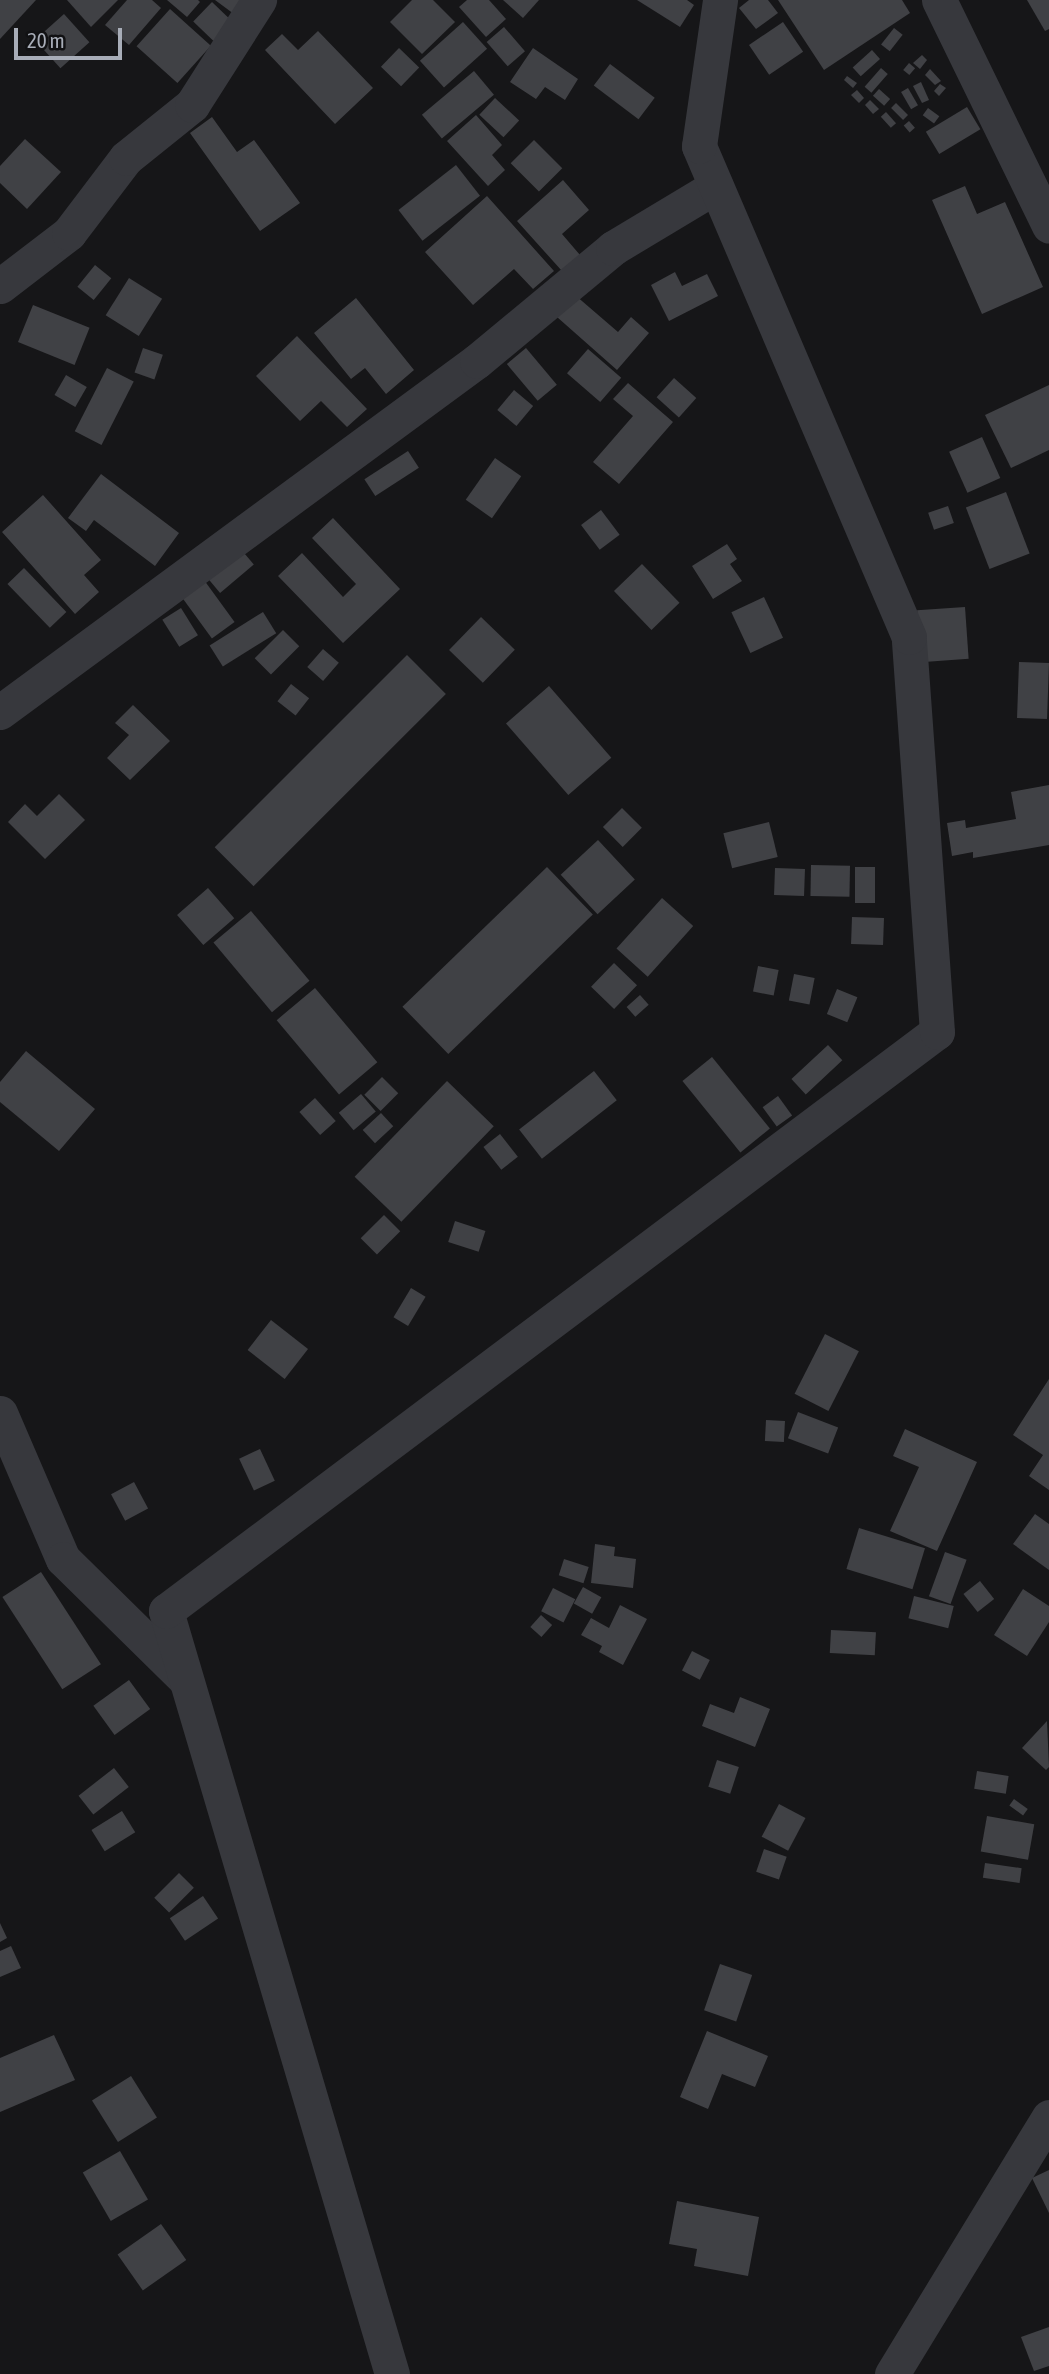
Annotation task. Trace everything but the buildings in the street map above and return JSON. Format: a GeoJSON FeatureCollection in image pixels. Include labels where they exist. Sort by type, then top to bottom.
{"type":"FeatureCollection","features":[{"type":"Feature","properties":{"kind":"street"},"geometry":{"type":"LineString","coordinates":[[0,286],[69,233],[126,158],[192,105],[260,0]]}},
{"type":"Feature","properties":{"kind":"street"},"geometry":{"type":"LineString","coordinates":[[392,2374],[166,1611],[937,1032],[909,637],[699,146],[720,0]]}},
{"type":"Feature","properties":{"kind":"street"},"geometry":{"type":"LineString","coordinates":[[952,6],[1049,226]]}},
{"type":"Feature","properties":{"kind":"street"},"geometry":{"type":"LineString","coordinates":[[0,712],[455,378],[613,248],[716,186]]}},
{"type":"Feature","properties":{"kind":"street"},"geometry":{"type":"LineString","coordinates":[[0,1413],[63,1559],[186,1681]]}},
{"type":"Feature","properties":{"kind":"street"},"geometry":{"type":"LineString","coordinates":[[892,2374],[1049,2117]]}}]}
